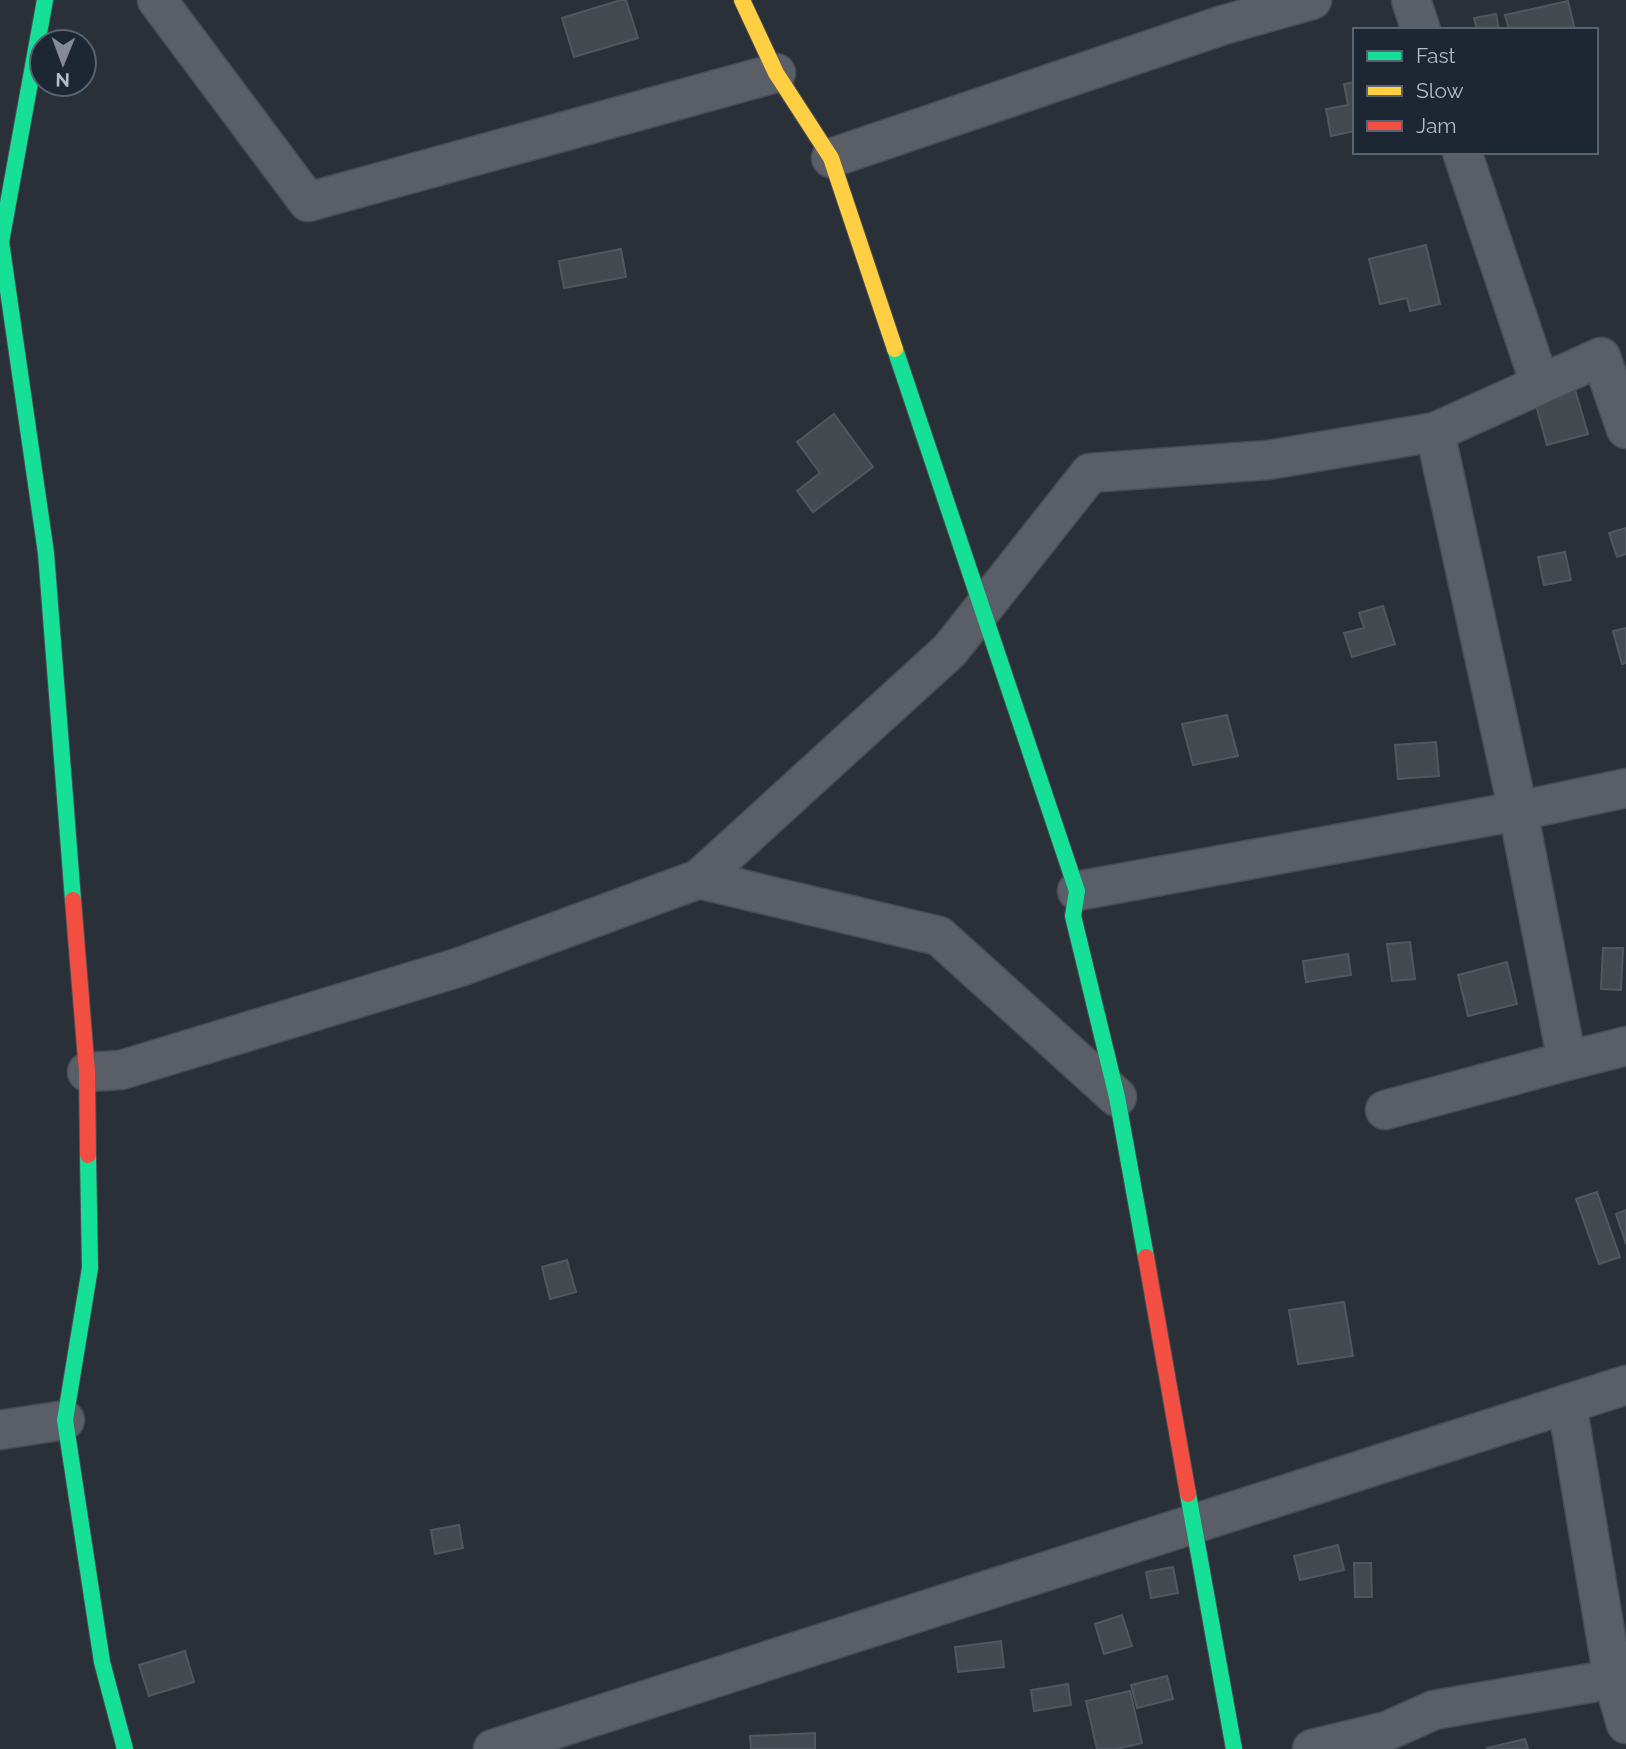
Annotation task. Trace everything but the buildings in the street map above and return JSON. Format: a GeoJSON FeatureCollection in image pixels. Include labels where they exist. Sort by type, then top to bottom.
{"type":"FeatureCollection","features":[{"type":"Feature","properties":{"kind":"street"},"geometry":{"type":"LineString","coordinates":[[45,0],[1,242],[46,553],[87,1072],[90,1268],[65,1420],[102,1662],[125,1749]]}},
{"type":"Feature","properties":{"kind":"street"},"geometry":{"type":"LineString","coordinates":[[157,0],[308,202],[776,73]]}},
{"type":"Feature","properties":{"kind":"street"},"geometry":{"type":"LineString","coordinates":[[742,0],[776,73],[831,158],[1077,891],[1073,916],[1117,1097],[1234,1749]]}},
{"type":"Feature","properties":{"kind":"street"},"geometry":{"type":"LineString","coordinates":[[831,158],[1223,24],[1312,0]]}},
{"type":"Feature","properties":{"kind":"street"},"geometry":{"type":"LineString","coordinates":[[1411,0],[1420,28]]}},
{"type":"Feature","properties":{"kind":"street"},"geometry":{"type":"LineString","coordinates":[[1463,154],[1540,384]]}},
{"type":"Feature","properties":{"kind":"street"},"geometry":{"type":"LineString","coordinates":[[87,1072],[121,1070],[460,967],[699,879],[950,650],[1090,473],[1268,460],[1435,432],[1614,353],[1626,429]]}},
{"type":"Feature","properties":{"kind":"street"},"geometry":{"type":"LineString","coordinates":[[1435,432],[1518,811],[1567,1061]]}},
{"type":"Feature","properties":{"kind":"street"},"geometry":{"type":"LineString","coordinates":[[1077,891],[1518,811],[1626,788]]}},
{"type":"Feature","properties":{"kind":"street"},"geometry":{"type":"LineString","coordinates":[[699,879],[939,936],[1117,1097]]}},
{"type":"Feature","properties":{"kind":"street"},"geometry":{"type":"LineString","coordinates":[[1385,1110],[1626,1046]]}},
{"type":"Feature","properties":{"kind":"street"},"geometry":{"type":"LineString","coordinates":[[493,1749],[540,1742],[1193,1525],[1626,1385]]}},
{"type":"Feature","properties":{"kind":"street"},"geometry":{"type":"LineString","coordinates":[[1567,1405],[1612,1679],[1626,1724]]}},
{"type":"Feature","properties":{"kind":"street"},"geometry":{"type":"LineString","coordinates":[[0,1430],[65,1420]]}},
{"type":"Feature","properties":{"kind":"street"},"geometry":{"type":"LineString","coordinates":[[1312,1749],[1387,1731],[1434,1710],[1612,1679]]}},
{"type":"Feature","properties":{"kind":"traffic: fast"},"geometry":{"type":"LineString","coordinates":[[45,0],[1,242],[46,553],[73,900]]}},
{"type":"Feature","properties":{"kind":"traffic: fast"},"geometry":{"type":"LineString","coordinates":[[895,349],[1077,891],[1073,916],[1117,1097],[1146,1257]]}},
{"type":"Feature","properties":{"kind":"traffic: fast"},"geometry":{"type":"LineString","coordinates":[[88,1155],[90,1268],[65,1420],[102,1662],[125,1749]]}},
{"type":"Feature","properties":{"kind":"traffic: fast"},"geometry":{"type":"LineString","coordinates":[[1188,1494],[1234,1749]]}},
{"type":"Feature","properties":{"kind":"traffic: slow"},"geometry":{"type":"LineString","coordinates":[[742,0],[776,73],[831,158],[895,349]]}},
{"type":"Feature","properties":{"kind":"traffic: jam"},"geometry":{"type":"LineString","coordinates":[[73,900],[87,1072],[88,1155]]}},
{"type":"Feature","properties":{"kind":"traffic: jam"},"geometry":{"type":"LineString","coordinates":[[1146,1257],[1188,1494]]}}]}
